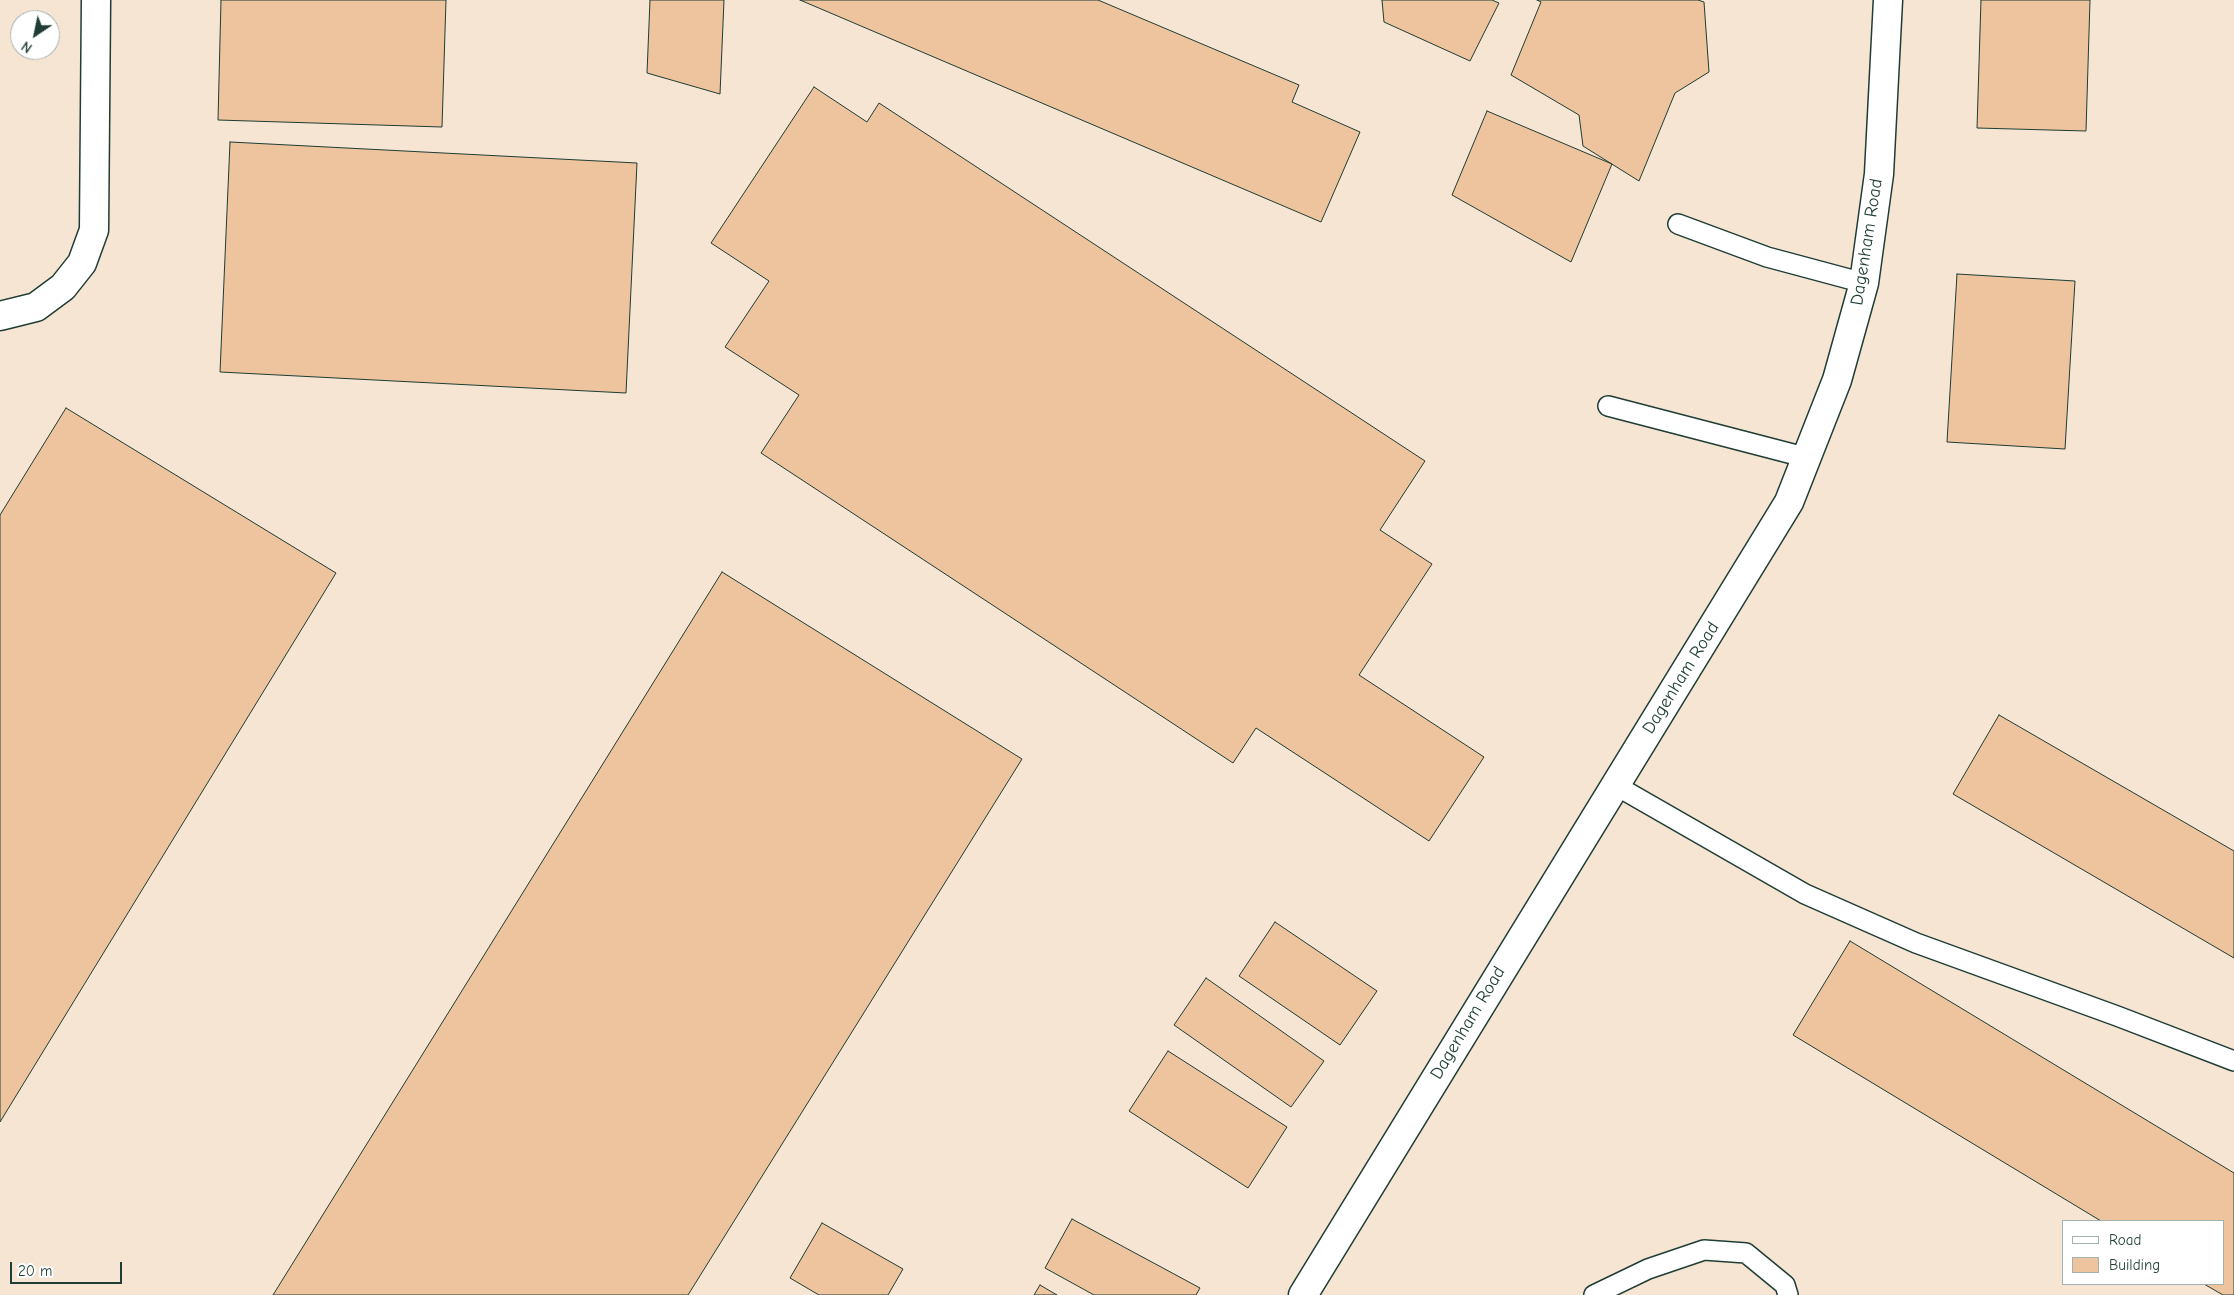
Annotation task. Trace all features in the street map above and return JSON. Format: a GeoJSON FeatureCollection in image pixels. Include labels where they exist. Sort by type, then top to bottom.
{"type":"FeatureCollection","features":[{"type":"Feature","properties":{"kind":"street"},"geometry":{"type":"LineString","coordinates":[[0,316],[36,307],[63,287],[82,263],[94,230],[96,0]]}},
{"type":"Feature","properties":{"kind":"street","name":"Dagenham Road"},"geometry":{"type":"LineString","coordinates":[[1303,1295],[1790,502],[1837,380],[1864,283],[1879,174],[1888,0]]}},
{"type":"Feature","properties":{"kind":"lane"},"geometry":{"type":"LineString","coordinates":[[1678,224],[1767,257],[1864,283]]}},
{"type":"Feature","properties":{"kind":"lane"},"geometry":{"type":"LineString","coordinates":[[1608,406],[1808,458]]}},
{"type":"Feature","properties":{"kind":"lane"},"geometry":{"type":"LineString","coordinates":[[1615,785],[1805,894],[1916,943],[2234,1061]]}},
{"type":"Feature","properties":{"kind":"lane"},"geometry":{"type":"LineString","coordinates":[[1594,1295],[1648,1269],[1704,1250],[1746,1253],[1786,1285],[1788,1295]]}},
{"type":"Feature","properties":{"kind":"shaded area"},"geometry":{"type":"Polygon","coordinates":[[[0,0],[2234,0],[2234,1295],[0,1295],[0,0]]]}},
{"type":"Feature","properties":{"kind":"building"},"geometry":{"type":"Polygon","coordinates":[[[221,0],[446,0],[442,127],[218,120],[221,0]]]}},
{"type":"Feature","properties":{"kind":"building"},"geometry":{"type":"Polygon","coordinates":[[[650,0],[724,0],[720,94],[647,73],[650,0]]]}},
{"type":"Feature","properties":{"kind":"building"},"geometry":{"type":"Polygon","coordinates":[[[800,0],[1098,0],[1299,85],[1292,102],[1360,132],[1321,222],[800,0]]]}},
{"type":"Feature","properties":{"kind":"building"},"geometry":{"type":"Polygon","coordinates":[[[1382,0],[1492,0],[1499,3],[1470,61],[1384,22],[1382,0]]]}},
{"type":"Feature","properties":{"kind":"building"},"geometry":{"type":"Polygon","coordinates":[[[1537,0],[1698,0],[1704,2],[1709,72],[1675,93],[1639,181],[1583,146],[1579,115],[1511,75],[1541,2],[1537,0]]]}},
{"type":"Feature","properties":{"kind":"building"},"geometry":{"type":"Polygon","coordinates":[[[1981,0],[2090,0],[2086,131],[1977,128],[1981,0]]]}},
{"type":"Feature","properties":{"kind":"building"},"geometry":{"type":"Polygon","coordinates":[[[814,87],[867,122],[879,103],[1425,461],[1380,530],[1432,564],[1359,675],[1484,757],[1429,841],[1256,728],[1233,763],[761,453],[799,395],[725,347],[769,281],[711,243],[814,87]]]}},
{"type":"Feature","properties":{"kind":"building"},"geometry":{"type":"Polygon","coordinates":[[[1487,111],[1612,164],[1571,262],[1452,195],[1487,111]]]}},
{"type":"Feature","properties":{"kind":"building"},"geometry":{"type":"Polygon","coordinates":[[[230,142],[637,163],[626,393],[220,372],[230,142]]]}},
{"type":"Feature","properties":{"kind":"building"},"geometry":{"type":"Polygon","coordinates":[[[1957,274],[2075,281],[2065,449],[1947,442],[1957,274]]]}},
{"type":"Feature","properties":{"kind":"building"},"geometry":{"type":"Polygon","coordinates":[[[66,408],[336,573],[0,1122],[0,515],[66,408]]]}},
{"type":"Feature","properties":{"kind":"building"},"geometry":{"type":"Polygon","coordinates":[[[722,572],[1022,759],[688,1295],[273,1295],[722,572]]]}},
{"type":"Feature","properties":{"kind":"building"},"geometry":{"type":"Polygon","coordinates":[[[1999,715],[2234,851],[2234,958],[1953,794],[1999,715]]]}},
{"type":"Feature","properties":{"kind":"building"},"geometry":{"type":"Polygon","coordinates":[[[1275,922],[1377,991],[1340,1045],[1239,976],[1275,922]]]}},
{"type":"Feature","properties":{"kind":"building"},"geometry":{"type":"Polygon","coordinates":[[[1850,941],[2234,1173],[2234,1295],[2223,1295],[2206,1285],[2224,1285],[2224,1220],[2099,1220],[1793,1035],[1850,941]]]}},
{"type":"Feature","properties":{"kind":"building"},"geometry":{"type":"Polygon","coordinates":[[[1206,978],[1324,1061],[1291,1107],[1174,1025],[1206,978]]]}},
{"type":"Feature","properties":{"kind":"building"},"geometry":{"type":"Polygon","coordinates":[[[1168,1051],[1287,1127],[1248,1188],[1129,1111],[1168,1051]]]}},
{"type":"Feature","properties":{"kind":"building"},"geometry":{"type":"Polygon","coordinates":[[[1072,1219],[1200,1288],[1196,1295],[1094,1295],[1045,1268],[1072,1219]]]}},
{"type":"Feature","properties":{"kind":"building"},"geometry":{"type":"Polygon","coordinates":[[[822,1223],[903,1269],[888,1295],[819,1295],[790,1278],[822,1223]]]}},
{"type":"Feature","properties":{"kind":"building"},"geometry":{"type":"Polygon","coordinates":[[[1040,1285],[1057,1295],[1034,1295],[1040,1285]]]}}]}
